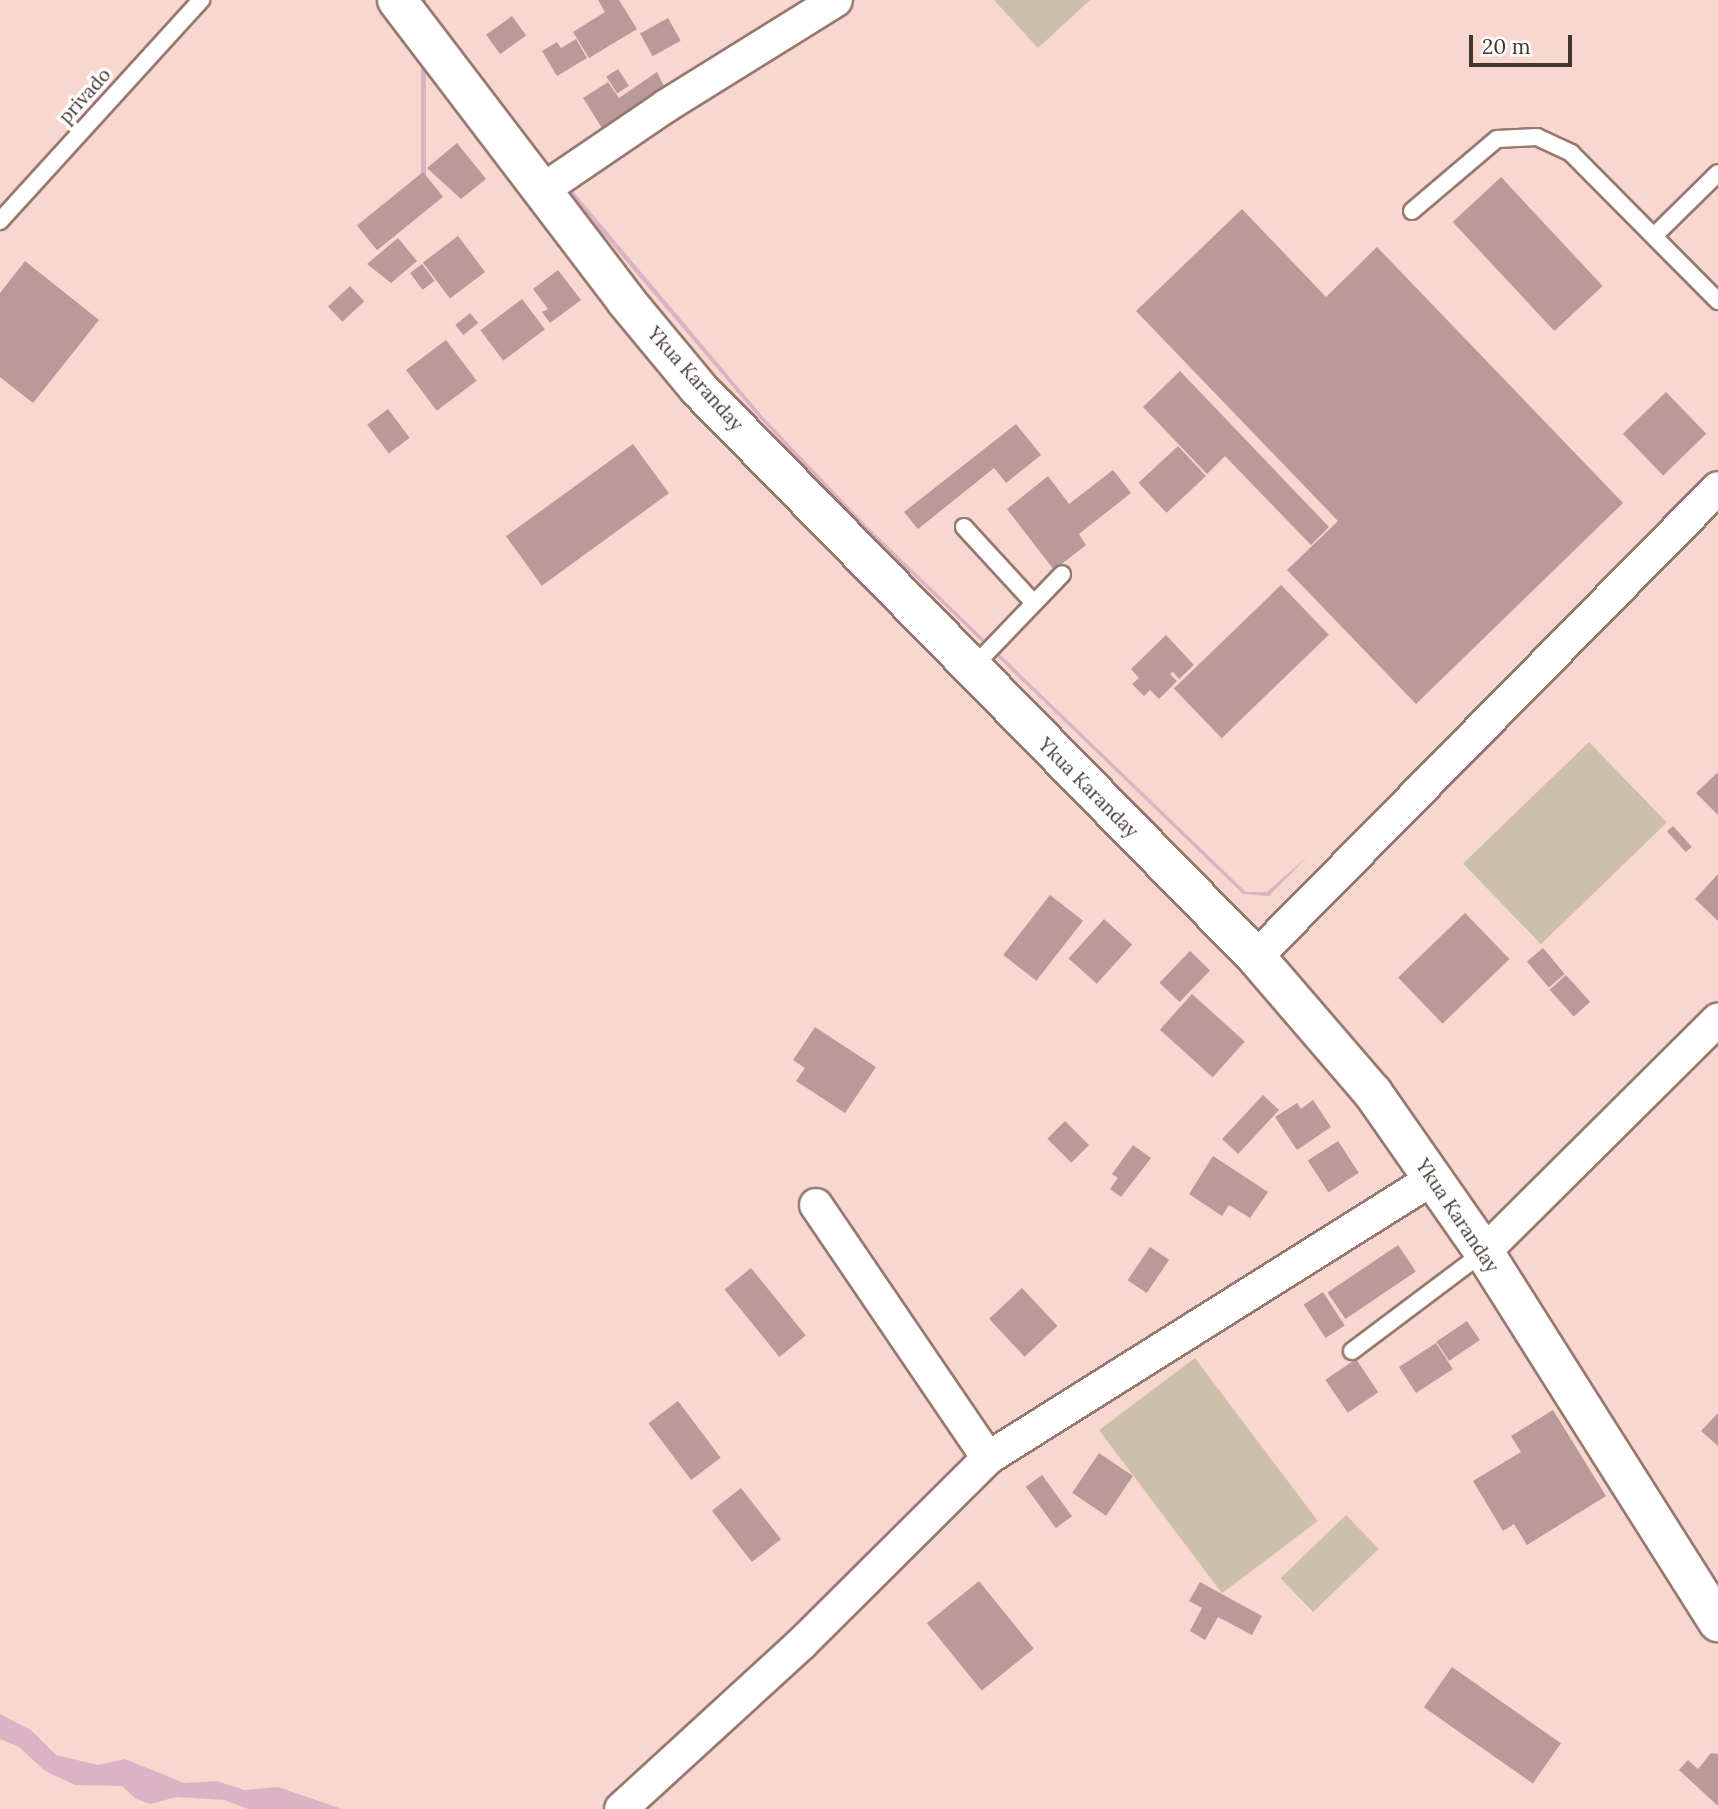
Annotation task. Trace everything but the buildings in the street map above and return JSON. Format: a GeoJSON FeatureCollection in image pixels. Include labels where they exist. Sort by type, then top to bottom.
{"type":"FeatureCollection","features":[{"type":"Feature","properties":{"kind":"street","name":"Ykua Karanday"},"geometry":{"type":"LineString","coordinates":[[397,0],[541,191],[699,389],[970,670],[1256,957],[1373,1093],[1484,1252],[1718,1622]]}},
{"type":"Feature","properties":{"kind":"street"},"geometry":{"type":"LineString","coordinates":[[541,191],[666,106],[836,0]]}},
{"type":"Feature","properties":{"kind":"street"},"geometry":{"type":"LineString","coordinates":[[1256,957],[1718,488]]}},
{"type":"Feature","properties":{"kind":"street"},"geometry":{"type":"LineString","coordinates":[[1484,1252],[1718,1020]]}},
{"type":"Feature","properties":{"kind":"street"},"geometry":{"type":"LineString","coordinates":[[621,1809],[801,1644],[988,1458],[1432,1179]]}},
{"type":"Feature","properties":{"kind":"street"},"geometry":{"type":"LineString","coordinates":[[816,1205],[988,1458]]}},
{"type":"Feature","properties":{"kind":"lane","name":"privado"},"geometry":{"type":"LineString","coordinates":[[0,221],[201,0]]}},
{"type":"Feature","properties":{"kind":"lane"},"geometry":{"type":"LineString","coordinates":[[1412,211],[1497,139],[1537,137],[1571,153],[1718,301]]}},
{"type":"Feature","properties":{"kind":"lane"},"geometry":{"type":"LineString","coordinates":[[1655,235],[1718,173]]}},
{"type":"Feature","properties":{"kind":"lane"},"geometry":{"type":"LineString","coordinates":[[964,527],[1033,602]]}},
{"type":"Feature","properties":{"kind":"lane"},"geometry":{"type":"LineString","coordinates":[[970,670],[1062,574]]}},
{"type":"Feature","properties":{"kind":"lane"},"geometry":{"type":"LineString","coordinates":[[1352,1352],[1484,1252]]}},
{"type":"Feature","properties":{"kind":"shaded area"},"geometry":{"type":"Polygon","coordinates":[[[421,0],[426,0],[426,208],[421,208],[421,0]]]}},
{"type":"Feature","properties":{"kind":"shaded area"},"geometry":{"type":"Polygon","coordinates":[[[994,0],[1090,0],[1038,48],[994,0]]]}},
{"type":"Feature","properties":{"kind":"shaded area"},"geometry":{"type":"Polygon","coordinates":[[[573,191],[764,418],[867,526],[1246,892],[1267,892],[1308,856],[1269,896],[1243,894],[863,527],[761,420],[569,194],[573,191]]]}},
{"type":"Feature","properties":{"kind":"shaded area"},"geometry":{"type":"Polygon","coordinates":[[[1589,742],[1667,823],[1541,944],[1463,864],[1589,742]]]}},
{"type":"Feature","properties":{"kind":"shaded area"},"geometry":{"type":"Polygon","coordinates":[[[1195,1358],[1318,1521],[1222,1593],[1099,1430],[1195,1358]]]}},
{"type":"Feature","properties":{"kind":"shaded area"},"geometry":{"type":"Polygon","coordinates":[[[1346,1515],[1379,1549],[1313,1612],[1281,1578],[1346,1515]]]}},
{"type":"Feature","properties":{"kind":"shaded area"},"geometry":{"type":"Polygon","coordinates":[[[0,1714],[31,1730],[56,1755],[98,1765],[125,1759],[184,1783],[217,1781],[244,1790],[278,1787],[342,1809],[248,1809],[225,1800],[176,1797],[151,1804],[136,1799],[122,1786],[75,1785],[45,1771],[19,1747],[0,1739],[0,1714]]]}}]}
